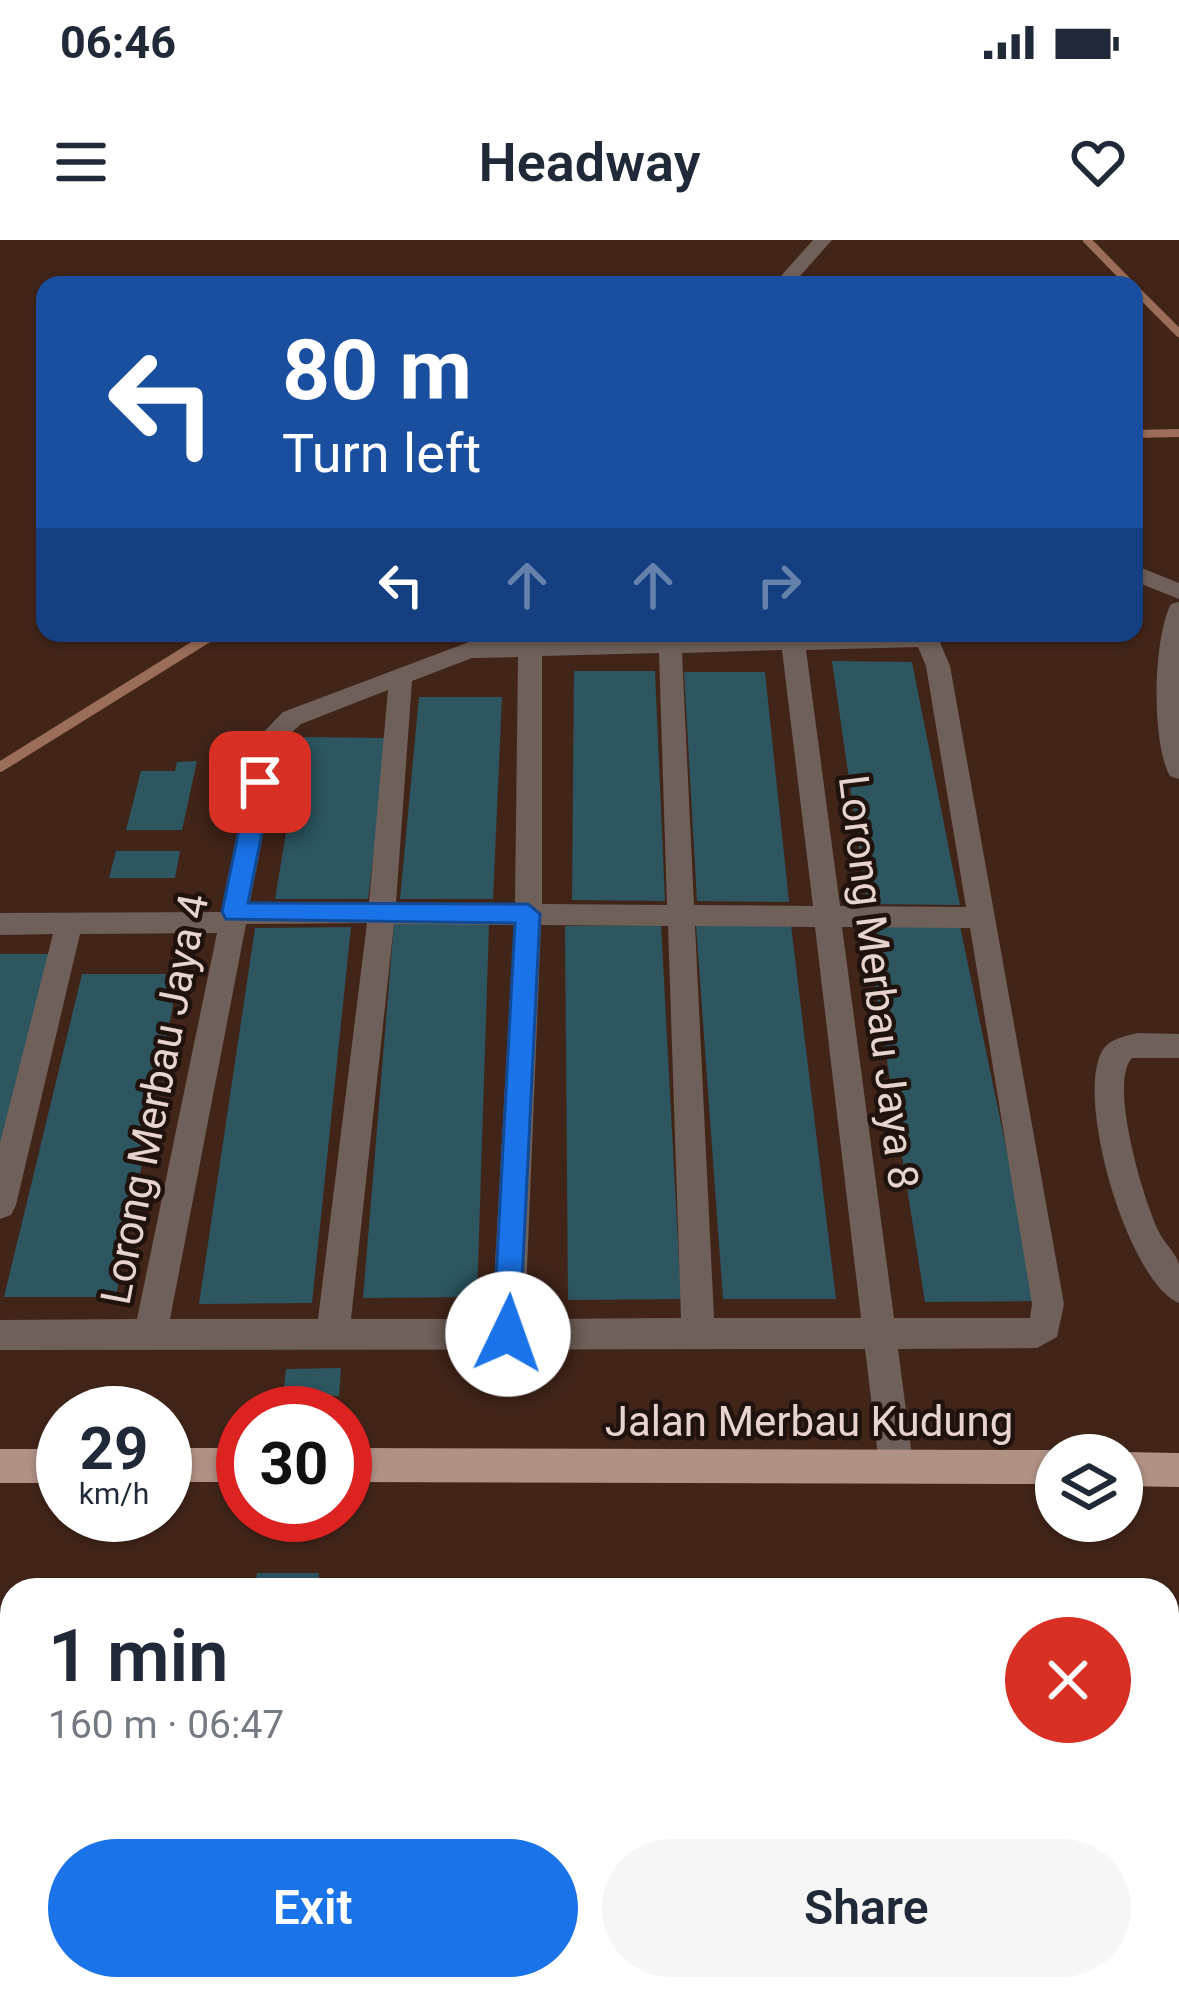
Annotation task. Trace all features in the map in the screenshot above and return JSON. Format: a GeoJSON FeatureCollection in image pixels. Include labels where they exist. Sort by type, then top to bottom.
{"type":"FeatureCollection","features":[{"type":"Feature","properties":{"kind":"main road","name":"Jalan Merbau Kudung"},"geometry":{"type":"LineString","coordinates":[[372,1465],[896,1463],[1035,1467]]}},
{"type":"Feature","properties":{"kind":"main road"},"geometry":{"type":"LineString","coordinates":[[0,1466],[36,1466]]}},
{"type":"Feature","properties":{"kind":"main road"},"geometry":{"type":"LineString","coordinates":[[1143,1470],[1179,1471]]}},
{"type":"Feature","properties":{"kind":"street"},"geometry":{"type":"LineString","coordinates":[[790,276],[823,240]]}},
{"type":"Feature","properties":{"kind":"street"},"geometry":{"type":"LineString","coordinates":[[1143,576],[1179,592]]}},
{"type":"Feature","properties":{"kind":"street"},"geometry":{"type":"LineString","coordinates":[[1179,609],[1169,630],[1176,670],[1171,737],[1179,770]]}},
{"type":"Feature","properties":{"kind":"street"},"geometry":{"type":"LineString","coordinates":[[333,1334],[382,913],[401,674],[469,650],[768,642]]}},
{"type":"Feature","properties":{"kind":"street","name":"Lorong Merbau Jaya 8"},"geometry":{"type":"LineString","coordinates":[[793,642],[896,1463]]}},
{"type":"Feature","properties":{"kind":"street"},"geometry":{"type":"LineString","coordinates":[[0,1335],[1037,1333],[1045,1326],[1048,1304],[938,666],[928,642]]}},
{"type":"Feature","properties":{"kind":"street"},"geometry":{"type":"LineString","coordinates":[[670,646],[698,1333]]}},
{"type":"Feature","properties":{"kind":"street"},"geometry":{"type":"LineString","coordinates":[[508,1334],[528,914],[530,648]]}},
{"type":"Feature","properties":{"kind":"street","name":"Lorong Merbau Jaya 4"},"geometry":{"type":"LineString","coordinates":[[150,1335],[269,740],[292,718],[401,674]]}},
{"type":"Feature","properties":{"kind":"street"},"geometry":{"type":"LineString","coordinates":[[0,924],[382,913],[982,918]]}},
{"type":"Feature","properties":{"kind":"street"},"geometry":{"type":"LineString","coordinates":[[0,1205],[69,923]]}},
{"type":"Feature","properties":{"kind":"street"},"geometry":{"type":"LineString","coordinates":[[1179,1046],[1141,1045],[1118,1052],[1111,1060],[1108,1096],[1129,1191],[1147,1242],[1179,1288]]}},
{"type":"Feature","properties":{"kind":"building"},"geometry":{"type":"Polygon","coordinates":[[[832,661],[912,662],[960,905],[867,904],[832,661]]]}},
{"type":"Feature","properties":{"kind":"building"},"geometry":{"type":"Polygon","coordinates":[[[574,671],[655,671],[665,901],[572,900],[574,671]]]}},
{"type":"Feature","properties":{"kind":"building"},"geometry":{"type":"Polygon","coordinates":[[[684,672],[765,672],[789,902],[697,901],[684,672]]]}},
{"type":"Feature","properties":{"kind":"building"},"geometry":{"type":"Polygon","coordinates":[[[419,697],[502,697],[493,899],[400,899],[419,697]]]}},
{"type":"Feature","properties":{"kind":"building"},"geometry":{"type":"Polygon","coordinates":[[[302,737],[388,738],[368,899],[275,899],[302,737]]]}},
{"type":"Feature","properties":{"kind":"building"},"geometry":{"type":"Polygon","coordinates":[[[197,761],[182,830],[126,830],[141,771],[175,771],[177,762],[197,761]]]}},
{"type":"Feature","properties":{"kind":"building"},"geometry":{"type":"Polygon","coordinates":[[[116,851],[180,851],[175,878],[109,878],[116,851]]]}},
{"type":"Feature","properties":{"kind":"building"},"geometry":{"type":"Polygon","coordinates":[[[394,924],[489,924],[477,1297],[363,1298],[394,924]]]}},
{"type":"Feature","properties":{"kind":"building"},"geometry":{"type":"Polygon","coordinates":[[[661,925],[681,1299],[568,1300],[565,926],[661,925]]]}},
{"type":"Feature","properties":{"kind":"building"},"geometry":{"type":"Polygon","coordinates":[[[696,925],[791,925],[836,1299],[723,1299],[696,925]]]}},
{"type":"Feature","properties":{"kind":"building"},"geometry":{"type":"Polygon","coordinates":[[[960,926],[1038,1301],[925,1302],[866,927],[960,926]]]}},
{"type":"Feature","properties":{"kind":"building"},"geometry":{"type":"Polygon","coordinates":[[[351,927],[312,1303],[199,1304],[255,928],[351,927]]]}},
{"type":"Feature","properties":{"kind":"building"},"geometry":{"type":"Polygon","coordinates":[[[0,954],[53,954],[0,1147],[0,954]]]}},
{"type":"Feature","properties":{"kind":"building"},"geometry":{"type":"Polygon","coordinates":[[[82,974],[179,974],[116,1297],[4,1297],[82,974]]]}},
{"type":"Feature","properties":{"kind":"building"},"geometry":{"type":"Polygon","coordinates":[[[341,1368],[340,1386],[284,1386],[286,1369],[341,1368]]]}},
{"type":"Feature","properties":{"kind":"building"},"geometry":{"type":"Polygon","coordinates":[[[257,1573],[319,1573],[319,1578],[256,1578],[257,1573]]]}},
{"type":"Feature","properties":{"kind":"waterway"},"geometry":{"type":"LineString","coordinates":[[1087,240],[1122,276]]}},
{"type":"Feature","properties":{"kind":"waterway"},"geometry":{"type":"LineString","coordinates":[[1143,297],[1179,333]]}},
{"type":"Feature","properties":{"kind":"waterway"},"geometry":{"type":"LineString","coordinates":[[1143,434],[1179,433]]}},
{"type":"Feature","properties":{"kind":"waterway"},"geometry":{"type":"LineString","coordinates":[[0,767],[201,642]]}},
{"type":"Feature","properties":{"kind":"route"},"geometry":{"type":"LineString","coordinates":[[260,782],[234,912],[528,914],[508,1334]]}}]}
